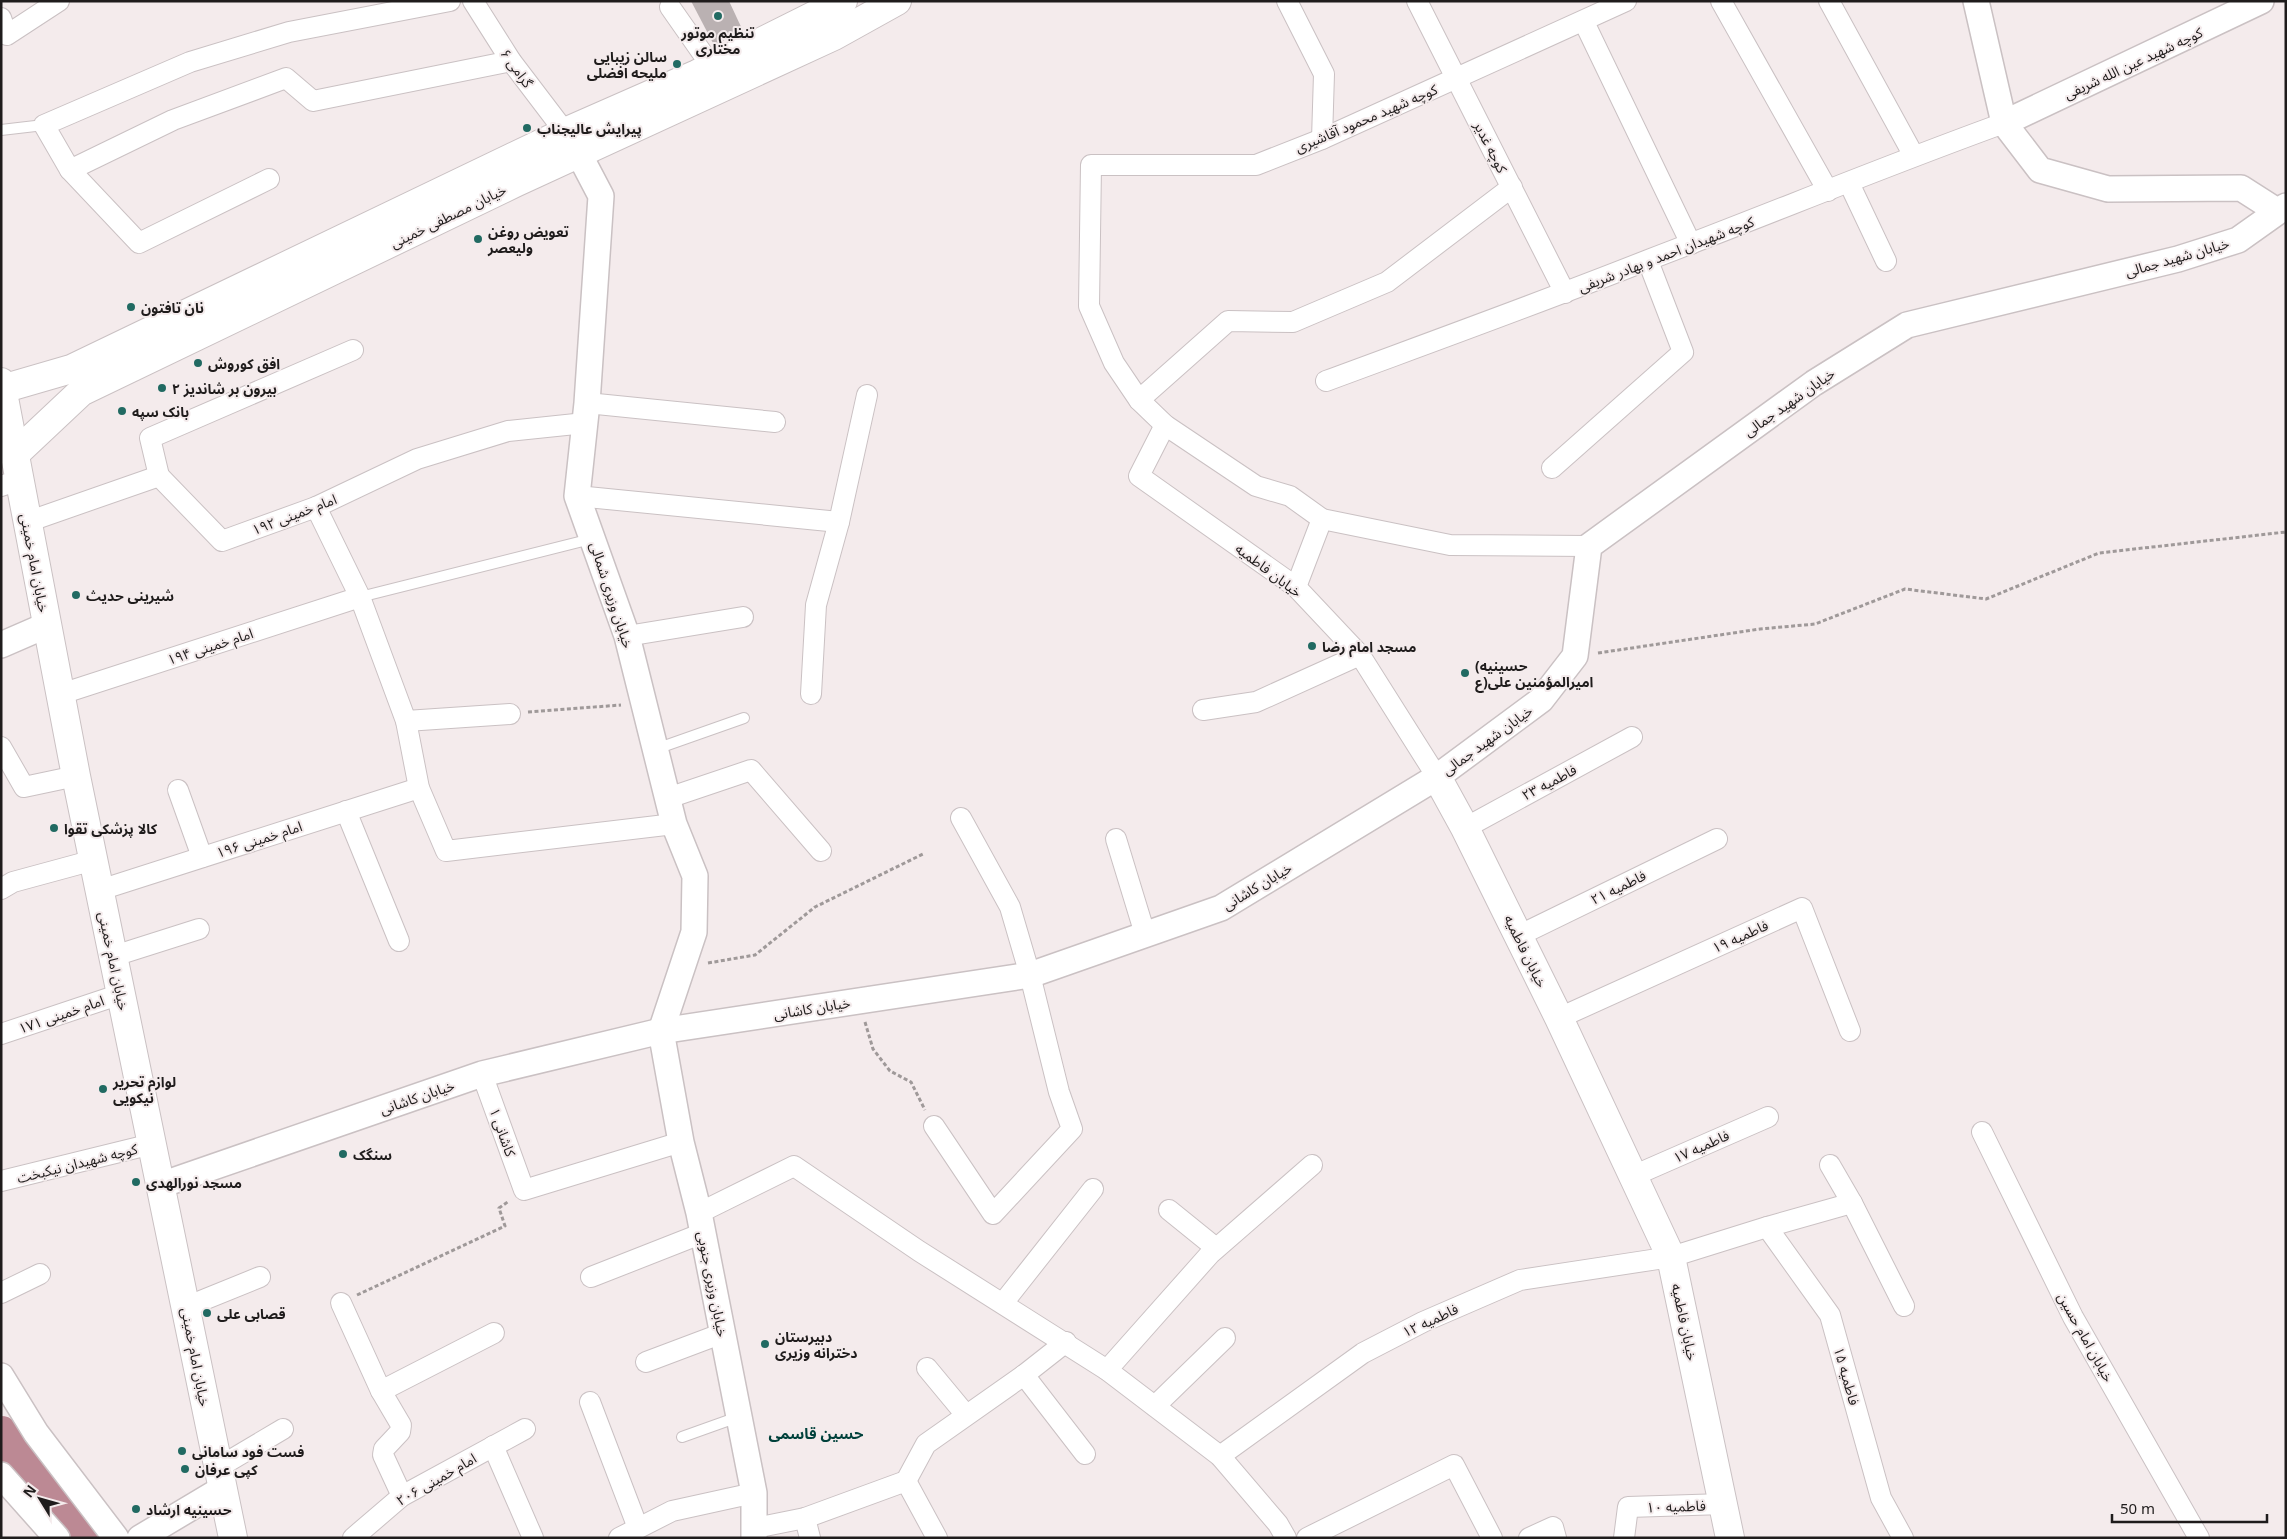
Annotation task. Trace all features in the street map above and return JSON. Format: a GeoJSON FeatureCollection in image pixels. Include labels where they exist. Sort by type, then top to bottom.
{"type":"FeatureCollection","features":[{"type":"Feature","properties":{"kind":"main road","name":"خیابان مصطفی خمینی"},"geometry":{"type":"LineString","coordinates":[[572,143],[834,36],[897,1]]}},
{"type":"Feature","properties":{"kind":"main road","name":"خیابان مصطفی خمینی"},"geometry":{"type":"LineString","coordinates":[[2,389],[76,380],[572,143],[712,67],[839,2]]}},
{"type":"Feature","properties":{"kind":"main road","name":"خیابان مصطفی خمینی"},"geometry":{"type":"LineString","coordinates":[[12,473],[76,380]]}},
{"type":"Feature","properties":{"kind":"main road","name":"خیابان امام خمینی"},"geometry":{"type":"LineString","coordinates":[[1,382],[12,473],[27,522],[76,776],[233,1538]]}},
{"type":"Feature","properties":{"kind":"main road","name":"خیابان فاطمیه"},"geometry":{"type":"LineString","coordinates":[[1437,777],[1465,828],[1559,1018],[1671,1257],[1730,1538]]}},
{"type":"Feature","properties":{"kind":"street"},"geometry":{"type":"LineString","coordinates":[[1,18],[7,35],[60,1]]}},
{"type":"Feature","properties":{"kind":"street"},"geometry":{"type":"LineString","coordinates":[[270,179],[139,243],[70,170],[44,125],[190,62],[289,32],[450,1]]}},
{"type":"Feature","properties":{"kind":"street","name":"گرامی ۶"},"geometry":{"type":"LineString","coordinates":[[473,1],[511,61],[572,143]]}},
{"type":"Feature","properties":{"kind":"street"},"geometry":{"type":"LineString","coordinates":[[1287,1],[1324,74],[1322,139]]}},
{"type":"Feature","properties":{"kind":"street","name":"کوچه غدیر"},"geometry":{"type":"LineString","coordinates":[[1417,1],[1565,293]]}},
{"type":"Feature","properties":{"kind":"street","name":"کوچه شهید محمود آقاشیری"},"geometry":{"type":"LineString","coordinates":[[1140,400],[1114,363],[1089,306],[1091,164],[1256,165],[1322,139],[1457,79],[1591,13],[1626,1]]}},
{"type":"Feature","properties":{"kind":"street"},"geometry":{"type":"LineString","coordinates":[[1721,1],[1828,191]]}},
{"type":"Feature","properties":{"kind":"street"},"geometry":{"type":"LineString","coordinates":[[1829,1],[1914,156]]}},
{"type":"Feature","properties":{"kind":"street"},"geometry":{"type":"LineString","coordinates":[[1976,1],[2004,123],[2040,170],[2108,188],[2242,188],[2282,208]]}},
{"type":"Feature","properties":{"kind":"street","name":"کوچه شهید عین الله شریفی"},"geometry":{"type":"LineString","coordinates":[[2004,123],[2256,2]]}},
{"type":"Feature","properties":{"kind":"street"},"geometry":{"type":"LineString","coordinates":[[670,7],[712,67]]}},
{"type":"Feature","properties":{"kind":"street"},"geometry":{"type":"LineString","coordinates":[[1591,13],[1691,244]]}},
{"type":"Feature","properties":{"kind":"street"},"geometry":{"type":"LineString","coordinates":[[70,170],[173,120],[286,78],[313,101],[511,61]]}},
{"type":"Feature","properties":{"kind":"street","name":"کوچه شهیدان احمد و بهادر شریفی"},"geometry":{"type":"LineString","coordinates":[[1326,381],[1565,293],[1914,156],[2004,123]]}},
{"type":"Feature","properties":{"kind":"street","name":"خیابان وزیری شمالی"},"geometry":{"type":"LineString","coordinates":[[572,143],[601,196],[586,413],[577,496],[627,636],[674,824],[694,876],[694,932],[661,1031]]}},
{"type":"Feature","properties":{"kind":"street"},"geometry":{"type":"LineString","coordinates":[[1849,183],[1886,261]]}},
{"type":"Feature","properties":{"kind":"street"},"geometry":{"type":"LineString","coordinates":[[1512,188],[1387,282],[1293,322],[1228,321],[1140,400],[1165,425],[1256,486],[1290,496],[1322,519],[1450,545],[1589,546],[1575,656]]}},
{"type":"Feature","properties":{"kind":"street","name":"خیابان شهید جمالی"},"geometry":{"type":"LineString","coordinates":[[1589,546],[1814,383],[1907,325],[2178,260],[2238,240],[2282,208]]}},
{"type":"Feature","properties":{"kind":"street"},"geometry":{"type":"LineString","coordinates":[[1552,468],[1683,352],[1648,261]]}},
{"type":"Feature","properties":{"kind":"street"},"geometry":{"type":"LineString","coordinates":[[27,522],[159,476],[150,438],[353,350]]}},
{"type":"Feature","properties":{"kind":"street"},"geometry":{"type":"LineString","coordinates":[[811,694],[816,605],[839,522],[867,395]]}},
{"type":"Feature","properties":{"kind":"street","name":"امام خمینی ۱۹۲"},"geometry":{"type":"LineString","coordinates":[[159,476],[222,541],[316,507],[416,459],[508,431],[586,413],[775,422]]}},
{"type":"Feature","properties":{"kind":"street","name":"خیابان فاطمیه"},"geometry":{"type":"LineString","coordinates":[[1165,425],[1139,476],[1296,587],[1360,655],[1437,777]]}},
{"type":"Feature","properties":{"kind":"street"},"geometry":{"type":"LineString","coordinates":[[577,496],[839,522]]}},
{"type":"Feature","properties":{"kind":"street"},"geometry":{"type":"LineString","coordinates":[[316,507],[360,597],[406,721],[419,788],[446,851],[674,824]]}},
{"type":"Feature","properties":{"kind":"street"},"geometry":{"type":"LineString","coordinates":[[1296,587],[1322,519]]}},
{"type":"Feature","properties":{"kind":"street","name":"امام خمینی ۱۹۴"},"geometry":{"type":"LineString","coordinates":[[61,694],[360,597]]}},
{"type":"Feature","properties":{"kind":"street"},"geometry":{"type":"LineString","coordinates":[[627,636],[743,617]]}},
{"type":"Feature","properties":{"kind":"street"},"geometry":{"type":"LineString","coordinates":[[1,645],[47,625]]}},
{"type":"Feature","properties":{"kind":"street"},"geometry":{"type":"LineString","coordinates":[[1203,710],[1256,702],[1360,655]]}},
{"type":"Feature","properties":{"kind":"street","name":"خیابان شهید جمالی"},"geometry":{"type":"LineString","coordinates":[[1437,777],[1541,700],[1575,656]]}},
{"type":"Feature","properties":{"kind":"street"},"geometry":{"type":"LineString","coordinates":[[406,721],[510,714]]}},
{"type":"Feature","properties":{"kind":"street","name":"فاطمیه ۲۳"},"geometry":{"type":"LineString","coordinates":[[1465,828],[1632,737]]}},
{"type":"Feature","properties":{"kind":"street"},"geometry":{"type":"LineString","coordinates":[[1,746],[24,788],[76,776]]}},
{"type":"Feature","properties":{"kind":"street"},"geometry":{"type":"LineString","coordinates":[[668,798],[751,770],[821,851]]}},
{"type":"Feature","properties":{"kind":"street","name":"خیابان کاشانی"},"geometry":{"type":"LineString","coordinates":[[161,1185],[482,1074],[661,1031],[1030,975],[1221,908],[1437,777]]}},
{"type":"Feature","properties":{"kind":"street","name":"امام خمینی ۱۹۶"},"geometry":{"type":"LineString","coordinates":[[100,890],[419,788]]}},
{"type":"Feature","properties":{"kind":"street"},"geometry":{"type":"LineString","coordinates":[[178,790],[202,857]]}},
{"type":"Feature","properties":{"kind":"street"},"geometry":{"type":"LineString","coordinates":[[346,811],[399,941]]}},
{"type":"Feature","properties":{"kind":"street"},"geometry":{"type":"LineString","coordinates":[[934,1126],[994,1214],[1072,1129],[1059,1092],[1030,975],[1010,907],[961,818]]}},
{"type":"Feature","properties":{"kind":"street"},"geometry":{"type":"LineString","coordinates":[[1116,839],[1145,934]]}},
{"type":"Feature","properties":{"kind":"street","name":"فاطمیه ۲۱"},"geometry":{"type":"LineString","coordinates":[[1518,936],[1717,839]]}},
{"type":"Feature","properties":{"kind":"street"},"geometry":{"type":"LineString","coordinates":[[1,889],[13,882],[94,860]]}},
{"type":"Feature","properties":{"kind":"street","name":"فاطمیه ۱۹"},"geometry":{"type":"LineString","coordinates":[[1559,1018],[1802,908],[1850,1030]]}},
{"type":"Feature","properties":{"kind":"street"},"geometry":{"type":"LineString","coordinates":[[114,956],[199,929]]}},
{"type":"Feature","properties":{"kind":"street","name":"امام خمینی ۱۷۱"},"geometry":{"type":"LineString","coordinates":[[1,1034],[121,994]]}},
{"type":"Feature","properties":{"kind":"street","name":"خیابان وزیری جنوبی"},"geometry":{"type":"LineString","coordinates":[[661,1031],[681,1142],[701,1223],[754,1493],[754,1533]]}},
{"type":"Feature","properties":{"kind":"street","name":"کاشانی ۱"},"geometry":{"type":"LineString","coordinates":[[482,1074],[524,1190]]}},
{"type":"Feature","properties":{"kind":"street","name":"فاطمیه ۱۷"},"geometry":{"type":"LineString","coordinates":[[1633,1176],[1768,1117]]}},
{"type":"Feature","properties":{"kind":"street","name":"خیابان امام حسین"},"geometry":{"type":"LineString","coordinates":[[1982,1132],[2073,1317],[2199,1538]]}},
{"type":"Feature","properties":{"kind":"street"},"geometry":{"type":"LineString","coordinates":[[524,1190],[681,1142]]}},
{"type":"Feature","properties":{"kind":"street","name":"کوچه شهیدان نیکبخت"},"geometry":{"type":"LineString","coordinates":[[1,1181],[152,1144]]}},
{"type":"Feature","properties":{"kind":"street"},"geometry":{"type":"LineString","coordinates":[[1107,1370],[1216,1248],[1312,1164]]}},
{"type":"Feature","properties":{"kind":"street"},"geometry":{"type":"LineString","coordinates":[[1830,1165],[1852,1203],[1904,1306]]}},
{"type":"Feature","properties":{"kind":"street"},"geometry":{"type":"LineString","coordinates":[[591,1277],[701,1223],[794,1166],[919,1250],[1066,1342],[1155,1406],[1220,1456],[1278,1524],[1286,1538]]}},
{"type":"Feature","properties":{"kind":"street"},"geometry":{"type":"LineString","coordinates":[[1003,1303],[1093,1189]]}},
{"type":"Feature","properties":{"kind":"street"},"geometry":{"type":"LineString","coordinates":[[1671,1257],[1852,1203]]}},
{"type":"Feature","properties":{"kind":"street"},"geometry":{"type":"LineString","coordinates":[[1169,1210],[1216,1248]]}},
{"type":"Feature","properties":{"kind":"street","name":"فاطمیه ۱۵"},"geometry":{"type":"LineString","coordinates":[[1767,1227],[1830,1315],[1881,1498],[1903,1538]]}},
{"type":"Feature","properties":{"kind":"street","name":"فاطمیه ۱۲"},"geometry":{"type":"LineString","coordinates":[[1220,1456],[1363,1353],[1423,1322],[1520,1280],[1671,1257]]}},
{"type":"Feature","properties":{"kind":"street"},"geometry":{"type":"LineString","coordinates":[[1,1293],[40,1274]]}},
{"type":"Feature","properties":{"kind":"street"},"geometry":{"type":"LineString","coordinates":[[186,1307],[260,1277]]}},
{"type":"Feature","properties":{"kind":"street"},"geometry":{"type":"LineString","coordinates":[[341,1302],[381,1391],[401,1425],[400,1432],[384,1450],[383,1455],[402,1496]]}},
{"type":"Feature","properties":{"kind":"street"},"geometry":{"type":"LineString","coordinates":[[646,1362],[723,1333]]}},
{"type":"Feature","properties":{"kind":"street"},"geometry":{"type":"LineString","coordinates":[[381,1391],[494,1334]]}},
{"type":"Feature","properties":{"kind":"street"},"geometry":{"type":"LineString","coordinates":[[1155,1406],[1225,1338]]}},
{"type":"Feature","properties":{"kind":"street"},"geometry":{"type":"LineString","coordinates":[[754,1533],[805,1518],[906,1481],[926,1444],[1024,1375],[1066,1342]]}},
{"type":"Feature","properties":{"kind":"street"},"geometry":{"type":"LineString","coordinates":[[927,1368],[966,1415]]}},
{"type":"Feature","properties":{"kind":"street"},"geometry":{"type":"LineString","coordinates":[[1024,1375],[1085,1454]]}},
{"type":"Feature","properties":{"kind":"street"},"geometry":{"type":"LineString","coordinates":[[1,1376],[36,1433],[116,1538]]}},
{"type":"Feature","properties":{"kind":"street"},"geometry":{"type":"LineString","coordinates":[[590,1402],[638,1528]]}},
{"type":"Feature","properties":{"kind":"street"},"geometry":{"type":"LineString","coordinates":[[140,1538],[283,1429]]}},
{"type":"Feature","properties":{"kind":"street","name":"امام خمینی ۲۰۶"},"geometry":{"type":"LineString","coordinates":[[353,1538],[402,1496],[525,1429]]}},
{"type":"Feature","properties":{"kind":"street"},"geometry":{"type":"LineString","coordinates":[[493,1446],[532,1538]]}},
{"type":"Feature","properties":{"kind":"street"},"geometry":{"type":"LineString","coordinates":[[1307,1538],[1454,1465],[1492,1538]]}},
{"type":"Feature","properties":{"kind":"street"},"geometry":{"type":"LineString","coordinates":[[1,1475],[57,1538]]}},
{"type":"Feature","properties":{"kind":"street"},"geometry":{"type":"LineString","coordinates":[[906,1481],[937,1538]]}},
{"type":"Feature","properties":{"kind":"street"},"geometry":{"type":"LineString","coordinates":[[619,1538],[672,1511],[754,1493]]}},
{"type":"Feature","properties":{"kind":"street","name":"فاطمیه ۱۰"},"geometry":{"type":"LineString","coordinates":[[1624,1538],[1628,1507],[1724,1504]]}},
{"type":"Feature","properties":{"kind":"street"},"geometry":{"type":"LineString","coordinates":[[805,1518],[810,1538]]}},
{"type":"Feature","properties":{"kind":"street"},"geometry":{"type":"LineString","coordinates":[[1529,1538],[1553,1527],[1556,1538]]}},
{"type":"Feature","properties":{"kind":"lane"},"geometry":{"type":"LineString","coordinates":[[1,130],[44,125]]}},
{"type":"Feature","properties":{"kind":"lane"},"geometry":{"type":"LineString","coordinates":[[360,597],[593,538]]}},
{"type":"Feature","properties":{"kind":"lane"},"geometry":{"type":"LineString","coordinates":[[656,749],[744,718]]}},
{"type":"Feature","properties":{"kind":"lane"},"geometry":{"type":"LineString","coordinates":[[682,1437],[739,1416]]}},
{"type":"Feature","properties":{"kind":"path"},"geometry":{"type":"LineString","coordinates":[[1575,656],[1760,629],[1815,624],[1905,589],[1986,599],[2100,553],[2286,532]]}},
{"type":"Feature","properties":{"kind":"path"},"geometry":{"type":"LineString","coordinates":[[510,714],[644,704]]}},
{"type":"Feature","properties":{"kind":"path"},"geometry":{"type":"LineString","coordinates":[[683,967],[755,954],[815,907],[922,854]]}},
{"type":"Feature","properties":{"kind":"path"},"geometry":{"type":"LineString","coordinates":[[874,1018],[864,1020],[873,1049],[890,1071],[911,1082],[934,1126]]}},
{"type":"Feature","properties":{"kind":"path"},"geometry":{"type":"LineString","coordinates":[[341,1302],[505,1226],[499,1208],[524,1190]]}},
{"type":"Feature","properties":{"kind":"building","name":"تنظیم موتور مختاری"},"geometry":{"type":"Polygon","coordinates":[[[691,1],[729,1],[743,31],[714,45],[691,1]]]}},
{"type":"Feature","properties":{"kind":"waterway"},"geometry":{"type":"LineString","coordinates":[[1,1435],[21,1465],[54,1499],[84,1538]]}},
{"type":"Feature","properties":{"kind":"place","name":"تنظیم موتور مختاری"},"geometry":{"type":"Point","coordinates":[718,16]}},
{"type":"Feature","properties":{"kind":"place","name":"سالن زیبایی ملیحه افضلی"},"geometry":{"type":"Point","coordinates":[677,64]}},
{"type":"Feature","properties":{"kind":"place","name":"پیرایش عالیجناب"},"geometry":{"type":"Point","coordinates":[527,128]}},
{"type":"Feature","properties":{"kind":"place","name":"تعویض روغن ولیعصر"},"geometry":{"type":"Point","coordinates":[478,239]}},
{"type":"Feature","properties":{"kind":"place","name":"نان تافتون"},"geometry":{"type":"Point","coordinates":[131,307]}},
{"type":"Feature","properties":{"kind":"place","name":"افق کوروش"},"geometry":{"type":"Point","coordinates":[198,363]}},
{"type":"Feature","properties":{"kind":"place","name":"بیرون بر شاندیز ۲"},"geometry":{"type":"Point","coordinates":[162,388]}},
{"type":"Feature","properties":{"kind":"place","name":"بانک سپه"},"geometry":{"type":"Point","coordinates":[122,411]}},
{"type":"Feature","properties":{"kind":"place","name":"شیرینی حدیث"},"geometry":{"type":"Point","coordinates":[76,595]}},
{"type":"Feature","properties":{"kind":"place","name":"مسجد امام رضا"},"geometry":{"type":"Point","coordinates":[1312,646]}},
{"type":"Feature","properties":{"kind":"place","name":"(حسینیه امیرالمؤمنین علی(ع"},"geometry":{"type":"Point","coordinates":[1465,673]}},
{"type":"Feature","properties":{"kind":"place","name":"کالا پزشکی تقوا"},"geometry":{"type":"Point","coordinates":[54,828]}},
{"type":"Feature","properties":{"kind":"place","name":"لوازم تحریر نیکویی"},"geometry":{"type":"Point","coordinates":[103,1089]}},
{"type":"Feature","properties":{"kind":"place","name":"سنگک"},"geometry":{"type":"Point","coordinates":[343,1154]}},
{"type":"Feature","properties":{"kind":"place","name":"مسجد نورالهدی"},"geometry":{"type":"Point","coordinates":[136,1182]}},
{"type":"Feature","properties":{"kind":"place","name":"قصابی علی"},"geometry":{"type":"Point","coordinates":[207,1313]}},
{"type":"Feature","properties":{"kind":"place","name":"دبیرستان دخترانه وزیری"},"geometry":{"type":"Point","coordinates":[765,1344]}},
{"type":"Feature","properties":{"kind":"place","name":"فست فود سامانی"},"geometry":{"type":"Point","coordinates":[182,1451]}},
{"type":"Feature","properties":{"kind":"place","name":"کپی عرفان"},"geometry":{"type":"Point","coordinates":[185,1469]}},
{"type":"Feature","properties":{"kind":"place","name":"حسینیه ارشاد"},"geometry":{"type":"Point","coordinates":[136,1509]}},
{"type":"Feature","properties":{"kind":"district","name":"حسین قاسمی"},"geometry":{"type":"Point","coordinates":[816,1433]}}]}
